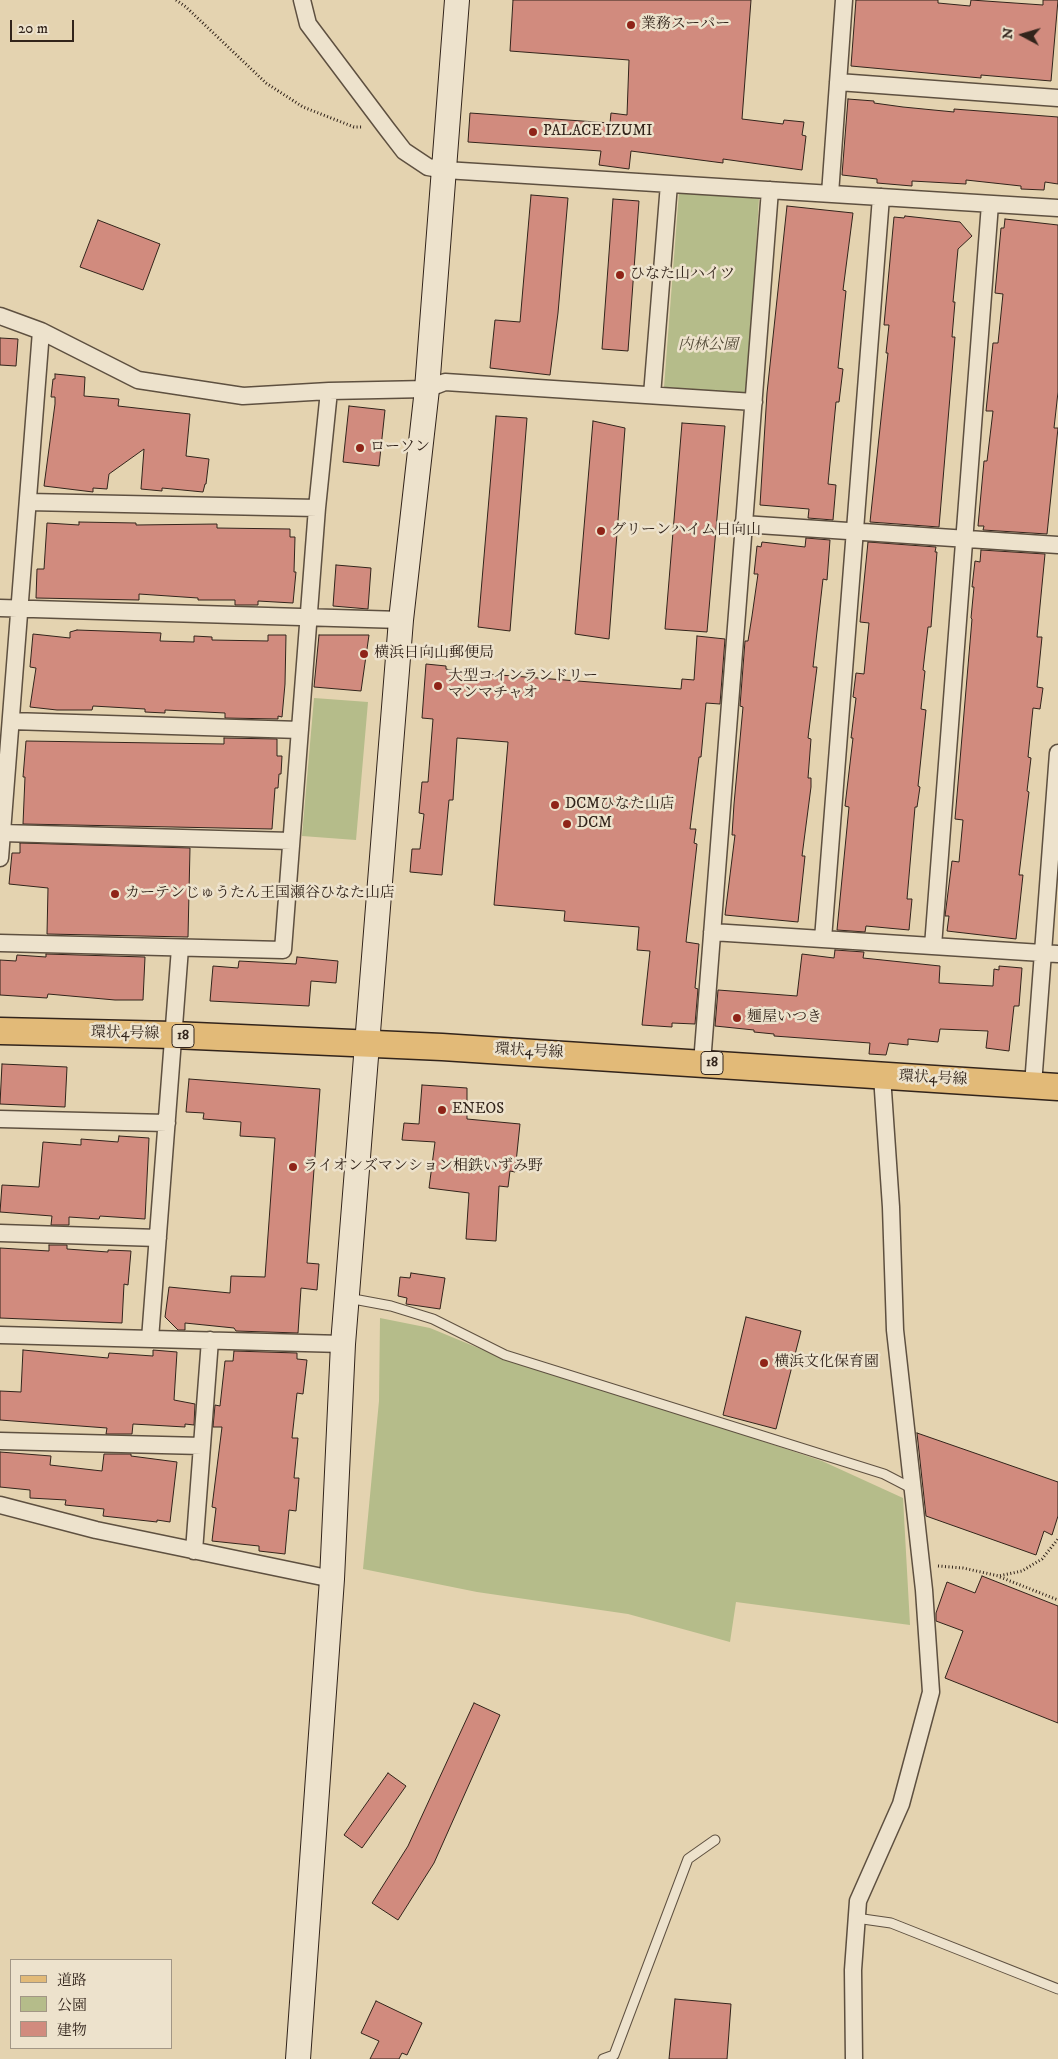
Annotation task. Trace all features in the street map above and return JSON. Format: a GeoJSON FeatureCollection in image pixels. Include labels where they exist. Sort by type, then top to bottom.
{"type":"FeatureCollection","features":[{"type":"Feature","properties":{"kind":"main road","name":"環状4号線"},"geometry":{"type":"LineString","coordinates":[[0,1031],[173,1035],[366,1043],[702,1062],[1045,1086]]}},
{"type":"Feature","properties":{"kind":"street"},"geometry":{"type":"LineString","coordinates":[[302,0],[308,24],[386,129],[404,152],[428,167],[445,170],[1058,208]]}},
{"type":"Feature","properties":{"kind":"street"},"geometry":{"type":"LineString","coordinates":[[298,2059],[332,1579],[343,1344],[366,1043],[401,620],[427,389],[458,0]]}},
{"type":"Feature","properties":{"kind":"street"},"geometry":{"type":"LineString","coordinates":[[830,194],[844,0]]}},
{"type":"Feature","properties":{"kind":"street"},"geometry":{"type":"LineString","coordinates":[[838,82],[1058,98]]}},
{"type":"Feature","properties":{"kind":"street"},"geometry":{"type":"LineString","coordinates":[[652,395],[669,184]]}},
{"type":"Feature","properties":{"kind":"street"},"geometry":{"type":"LineString","coordinates":[[702,1062],[770,190]]}},
{"type":"Feature","properties":{"kind":"street"},"geometry":{"type":"LineString","coordinates":[[823,939],[881,197]]}},
{"type":"Feature","properties":{"kind":"street"},"geometry":{"type":"LineString","coordinates":[[933,946],[990,204]]}},
{"type":"Feature","properties":{"kind":"street"},"geometry":{"type":"LineString","coordinates":[[0,316],[41,331],[138,380],[243,396],[329,391],[427,389],[445,382],[754,402]]}},
{"type":"Feature","properties":{"kind":"street"},"geometry":{"type":"LineString","coordinates":[[0,858],[41,331]]}},
{"type":"Feature","properties":{"kind":"street"},"geometry":{"type":"LineString","coordinates":[[0,943],[283,950],[317,508],[329,391]]}},
{"type":"Feature","properties":{"kind":"street"},"geometry":{"type":"LineString","coordinates":[[28,502],[317,508]]}},
{"type":"Feature","properties":{"kind":"street"},"geometry":{"type":"LineString","coordinates":[[743,524],[1058,545]]}},
{"type":"Feature","properties":{"kind":"street"},"geometry":{"type":"LineString","coordinates":[[0,608],[401,620]]}},
{"type":"Feature","properties":{"kind":"street"},"geometry":{"type":"LineString","coordinates":[[11,721],[300,730]]}},
{"type":"Feature","properties":{"kind":"street"},"geometry":{"type":"LineString","coordinates":[[1045,1086],[1058,753]]}},
{"type":"Feature","properties":{"kind":"street"},"geometry":{"type":"LineString","coordinates":[[2,833],[291,842]]}},
{"type":"Feature","properties":{"kind":"street"},"geometry":{"type":"LineString","coordinates":[[712,932],[1050,953]]}},
{"type":"Feature","properties":{"kind":"street"},"geometry":{"type":"LineString","coordinates":[[150,1339],[180,948]]}},
{"type":"Feature","properties":{"kind":"street"},"geometry":{"type":"LineString","coordinates":[[854,2059],[853,1970],[858,1901],[901,1804],[931,1692],[924,1590],[920,1565],[914,1489],[894,1330],[891,1206],[882,1076]]}},
{"type":"Feature","properties":{"kind":"street"},"geometry":{"type":"LineString","coordinates":[[0,1119],[166,1123]]}},
{"type":"Feature","properties":{"kind":"street"},"geometry":{"type":"LineString","coordinates":[[0,1233],[158,1238]]}},
{"type":"Feature","properties":{"kind":"street"},"geometry":{"type":"LineString","coordinates":[[0,1335],[343,1344]]}},
{"type":"Feature","properties":{"kind":"street"},"geometry":{"type":"LineString","coordinates":[[194,1551],[210,1340]]}},
{"type":"Feature","properties":{"kind":"street"},"geometry":{"type":"LineString","coordinates":[[0,1441],[202,1446]]}},
{"type":"Feature","properties":{"kind":"street"},"geometry":{"type":"LineString","coordinates":[[0,1505],[96,1530],[332,1579]]}},
{"type":"Feature","properties":{"kind":"lane"},"geometry":{"type":"LineString","coordinates":[[348,1298],[390,1306],[433,1319],[505,1355],[875,1472],[914,1489]]}},
{"type":"Feature","properties":{"kind":"lane"},"geometry":{"type":"LineString","coordinates":[[603,2059],[614,2055],[688,1859],[715,1840]]}},
{"type":"Feature","properties":{"kind":"lane"},"geometry":{"type":"LineString","coordinates":[[856,1918],[891,1922],[1058,1989]]}},
{"type":"Feature","properties":{"kind":"path"},"geometry":{"type":"LineString","coordinates":[[176,0],[186,7],[266,83],[303,107],[354,127],[386,129]]}},
{"type":"Feature","properties":{"kind":"path"},"geometry":{"type":"LineString","coordinates":[[999,1576],[1022,1571],[1042,1559],[1058,1539]]}},
{"type":"Feature","properties":{"kind":"path"},"geometry":{"type":"LineString","coordinates":[[920,1565],[963,1568],[999,1576],[1058,1600]]}},
{"type":"Feature","properties":{"kind":"green space","name":"内林公園"},"geometry":{"type":"Polygon","coordinates":[[[679,192],[759,198],[747,393],[664,387],[679,192]]]}},
{"type":"Feature","properties":{"kind":"green space"},"geometry":{"type":"Polygon","coordinates":[[[314,698],[368,702],[356,840],[302,836],[314,698]]]}},
{"type":"Feature","properties":{"kind":"green space"},"geometry":{"type":"Polygon","coordinates":[[[380,1318],[430,1328],[505,1359],[672,1411],[822,1461],[903,1498],[910,1625],[736,1602],[730,1642],[628,1614],[477,1592],[363,1569],[379,1401],[380,1318]]]}},
{"type":"Feature","properties":{"kind":"building"},"geometry":{"type":"Polygon","coordinates":[[[513,0],[751,0],[742,119],[783,124],[784,120],[804,122],[802,135],[806,136],[802,170],[723,159],[723,163],[631,151],[629,169],[599,165],[601,151],[468,142],[470,113],[610,123],[611,113],[627,115],[629,60],[510,51],[513,0]]]}},
{"type":"Feature","properties":{"kind":"building"},"geometry":{"type":"Polygon","coordinates":[[[856,0],[938,0],[938,3],[970,6],[971,0],[1043,5],[1043,0],[1058,0],[1051,81],[981,75],[981,78],[851,66],[856,0]]]}},
{"type":"Feature","properties":{"kind":"building"},"geometry":{"type":"Polygon","coordinates":[[[848,99],[954,112],[954,109],[1058,117],[1058,184],[1045,182],[1044,190],[1021,189],[1021,186],[966,180],[966,184],[912,181],[912,186],[877,183],[877,179],[842,175],[848,99]]]}},
{"type":"Feature","properties":{"kind":"building"},"geometry":{"type":"Polygon","coordinates":[[[531,195],[568,198],[558,313],[550,375],[490,368],[495,320],[520,322],[531,195]]]}},
{"type":"Feature","properties":{"kind":"building","name":"ひなた山ハイツ"},"geometry":{"type":"Polygon","coordinates":[[[613,199],[639,201],[628,351],[602,349],[613,199]]]}},
{"type":"Feature","properties":{"kind":"building"},"geometry":{"type":"Polygon","coordinates":[[[787,206],[853,213],[843,290],[846,291],[838,368],[843,369],[839,402],[836,402],[828,484],[836,485],[833,520],[808,518],[809,509],[760,505],[767,393],[787,206]]]}},
{"type":"Feature","properties":{"kind":"building"},"geometry":{"type":"Polygon","coordinates":[[[905,216],[960,222],[972,236],[958,249],[953,302],[955,302],[952,337],[955,337],[939,527],[870,522],[888,353],[886,353],[889,325],[884,325],[894,217],[904,218],[905,216]]]}},
{"type":"Feature","properties":{"kind":"building"},"geometry":{"type":"Polygon","coordinates":[[[1005,219],[1058,225],[1058,392],[1054,428],[1058,428],[1047,534],[983,530],[984,526],[978,526],[984,461],[987,461],[993,411],[986,411],[993,343],[998,343],[1003,294],[995,293],[1001,228],[1004,228],[1005,219]]]}},
{"type":"Feature","properties":{"kind":"building"},"geometry":{"type":"Polygon","coordinates":[[[98,220],[160,244],[143,290],[80,267],[98,220]]]}},
{"type":"Feature","properties":{"kind":"building"},"geometry":{"type":"Polygon","coordinates":[[[0,338],[18,339],[16,366],[0,365],[0,338]]]}},
{"type":"Feature","properties":{"kind":"building"},"geometry":{"type":"Polygon","coordinates":[[[55,374],[85,377],[84,396],[119,399],[118,406],[190,414],[186,456],[209,459],[206,484],[203,492],[162,488],[162,491],[141,489],[144,449],[109,474],[107,489],[93,488],[93,492],[44,486],[55,404],[55,397],[51,397],[55,374]]]}},
{"type":"Feature","properties":{"kind":"building"},"geometry":{"type":"Polygon","coordinates":[[[349,406],[385,410],[379,466],[343,462],[349,406]]]}},
{"type":"Feature","properties":{"kind":"building"},"geometry":{"type":"Polygon","coordinates":[[[496,416],[527,418],[510,631],[478,627],[496,416]]]}},
{"type":"Feature","properties":{"kind":"building","name":"グリーンハイム日向山"},"geometry":{"type":"Polygon","coordinates":[[[593,421],[625,428],[609,639],[575,634],[593,421]]]}},
{"type":"Feature","properties":{"kind":"building"},"geometry":{"type":"Polygon","coordinates":[[[682,423],[725,426],[707,632],[665,629],[682,423]]]}},
{"type":"Feature","properties":{"kind":"building"},"geometry":{"type":"Polygon","coordinates":[[[79,522],[136,523],[136,525],[217,524],[217,528],[290,529],[290,537],[295,537],[294,572],[296,572],[293,603],[258,601],[258,605],[235,605],[235,600],[198,600],[198,598],[139,594],[139,600],[36,598],[37,569],[44,569],[47,523],[79,525],[79,522]]]}},
{"type":"Feature","properties":{"kind":"building"},"geometry":{"type":"Polygon","coordinates":[[[806,538],[830,540],[827,580],[823,579],[813,667],[817,667],[808,738],[811,739],[808,778],[811,778],[811,787],[802,856],[805,856],[798,922],[725,915],[735,835],[732,835],[743,707],[740,706],[745,641],[748,641],[758,574],[754,574],[757,546],[761,547],[762,542],[805,547],[806,538]]]}},
{"type":"Feature","properties":{"kind":"building"},"geometry":{"type":"Polygon","coordinates":[[[868,542],[936,547],[935,552],[937,552],[931,627],[928,627],[923,670],[925,671],[921,709],[926,710],[918,786],[920,787],[917,807],[915,807],[907,899],[912,899],[909,930],[866,926],[865,932],[837,930],[849,807],[845,806],[856,698],[853,697],[856,673],[864,674],[869,623],[860,622],[868,542]]]}},
{"type":"Feature","properties":{"kind":"building"},"geometry":{"type":"Polygon","coordinates":[[[981,550],[1045,554],[1037,637],[1042,637],[1037,687],[1043,688],[1040,709],[1033,708],[1028,757],[1031,758],[1027,791],[1029,792],[1019,875],[1023,875],[1016,939],[947,931],[949,916],[945,916],[952,861],[959,862],[963,820],[955,819],[972,619],[974,587],[972,587],[975,561],[980,562],[981,550]]]}},
{"type":"Feature","properties":{"kind":"building"},"geometry":{"type":"Polygon","coordinates":[[[336,565],[371,568],[368,609],[333,606],[336,565]]]}},
{"type":"Feature","properties":{"kind":"building"},"geometry":{"type":"Polygon","coordinates":[[[77,630],[161,633],[160,641],[194,642],[194,636],[212,637],[212,640],[268,641],[268,635],[286,635],[282,717],[278,716],[278,719],[225,718],[225,713],[165,710],[165,713],[145,712],[145,709],[93,706],[92,710],[57,710],[30,707],[36,668],[30,667],[33,634],[70,638],[70,632],[77,630]]]}},
{"type":"Feature","properties":{"kind":"building"},"geometry":{"type":"Polygon","coordinates":[[[319,635],[369,635],[361,691],[314,687],[319,635]]]}},
{"type":"Feature","properties":{"kind":"building"},"geometry":{"type":"Polygon","coordinates":[[[697,636],[725,639],[720,704],[706,703],[701,757],[699,757],[690,829],[696,829],[694,843],[697,844],[686,942],[699,944],[695,988],[698,989],[695,1024],[672,1023],[672,1027],[642,1025],[650,951],[637,950],[639,927],[564,921],[565,911],[494,905],[508,742],[457,738],[453,800],[449,800],[442,875],[410,872],[412,849],[420,849],[424,814],[419,813],[422,782],[428,782],[433,719],[422,718],[426,664],[446,666],[446,669],[461,672],[681,689],[682,679],[694,680],[697,636]]]}},
{"type":"Feature","properties":{"kind":"building"},"geometry":{"type":"Polygon","coordinates":[[[224,738],[277,739],[277,756],[282,756],[281,774],[279,774],[278,788],[275,788],[272,829],[23,824],[25,777],[23,777],[26,741],[224,744],[224,738]]]}},
{"type":"Feature","properties":{"kind":"building"},"geometry":{"type":"Polygon","coordinates":[[[20,843],[190,848],[188,937],[47,934],[48,888],[9,884],[12,853],[20,853],[20,843]]]}},
{"type":"Feature","properties":{"kind":"building"},"geometry":{"type":"Polygon","coordinates":[[[835,950],[864,952],[863,958],[940,966],[939,983],[993,986],[994,969],[999,970],[999,966],[1022,968],[1019,1006],[1014,1006],[1009,1051],[986,1048],[988,1031],[940,1029],[938,1042],[908,1039],[908,1045],[889,1043],[886,1055],[869,1054],[870,1043],[774,1036],[774,1034],[754,1032],[754,1030],[715,1026],[718,990],[797,996],[802,954],[834,958],[835,950]]]}},
{"type":"Feature","properties":{"kind":"building"},"geometry":{"type":"Polygon","coordinates":[[[46,954],[145,957],[143,1000],[115,1000],[48,994],[47,998],[0,995],[0,960],[16,961],[17,955],[46,957],[46,954]]]}},
{"type":"Feature","properties":{"kind":"building"},"geometry":{"type":"Polygon","coordinates":[[[297,957],[338,961],[336,983],[311,981],[309,1006],[210,1001],[213,966],[238,968],[239,961],[296,964],[297,957]]]}},
{"type":"Feature","properties":{"kind":"building"},"geometry":{"type":"Polygon","coordinates":[[[2,1064],[67,1067],[65,1107],[0,1104],[2,1064]]]}},
{"type":"Feature","properties":{"kind":"building"},"geometry":{"type":"Polygon","coordinates":[[[189,1079],[320,1089],[307,1263],[319,1264],[317,1290],[301,1288],[298,1333],[236,1331],[234,1328],[185,1323],[185,1330],[178,1330],[165,1317],[169,1287],[230,1293],[231,1276],[265,1277],[275,1138],[240,1136],[241,1122],[203,1119],[204,1113],[186,1112],[189,1079]]]}},
{"type":"Feature","properties":{"kind":"building"},"geometry":{"type":"Polygon","coordinates":[[[422,1085],[467,1088],[467,1119],[520,1124],[515,1172],[510,1171],[508,1187],[499,1186],[496,1241],[466,1239],[469,1193],[429,1188],[435,1142],[402,1140],[404,1123],[419,1124],[422,1085]]]}},
{"type":"Feature","properties":{"kind":"building"},"geometry":{"type":"Polygon","coordinates":[[[119,1136],[149,1138],[145,1219],[100,1216],[99,1219],[69,1217],[69,1225],[51,1225],[52,1216],[0,1212],[2,1185],[39,1187],[43,1142],[81,1145],[81,1139],[118,1142],[119,1136]]]}},
{"type":"Feature","properties":{"kind":"building"},"geometry":{"type":"Polygon","coordinates":[[[49,1245],[67,1245],[67,1249],[108,1252],[108,1250],[131,1251],[128,1285],[124,1284],[122,1323],[0,1318],[0,1248],[49,1251],[49,1245]]]}},
{"type":"Feature","properties":{"kind":"building"},"geometry":{"type":"Polygon","coordinates":[[[411,1273],[445,1278],[440,1309],[406,1304],[407,1298],[398,1296],[400,1277],[410,1278],[411,1273]]]}},
{"type":"Feature","properties":{"kind":"building"},"geometry":{"type":"Polygon","coordinates":[[[746,1317],[801,1331],[776,1429],[723,1415],[746,1317]]]}},
{"type":"Feature","properties":{"kind":"building"},"geometry":{"type":"Polygon","coordinates":[[[23,1350],[108,1358],[109,1353],[153,1356],[153,1350],[177,1352],[174,1400],[195,1404],[194,1425],[185,1424],[185,1427],[133,1424],[132,1434],[106,1434],[107,1428],[0,1420],[0,1391],[21,1392],[23,1350]]]}},
{"type":"Feature","properties":{"kind":"building"},"geometry":{"type":"Polygon","coordinates":[[[234,1351],[297,1353],[297,1359],[307,1360],[303,1394],[297,1393],[292,1438],[298,1438],[294,1478],[299,1478],[296,1511],[289,1510],[285,1554],[259,1551],[259,1546],[212,1541],[216,1508],[212,1507],[222,1427],[213,1427],[215,1405],[220,1406],[225,1361],[233,1361],[234,1351]]]}},
{"type":"Feature","properties":{"kind":"building"},"geometry":{"type":"Polygon","coordinates":[[[917,1433],[1058,1482],[1058,1516],[1052,1535],[1044,1531],[1036,1555],[926,1516],[917,1433]]]}},
{"type":"Feature","properties":{"kind":"building"},"geometry":{"type":"Polygon","coordinates":[[[0,1452],[51,1456],[50,1465],[102,1471],[104,1454],[131,1454],[131,1456],[177,1462],[170,1522],[103,1516],[104,1509],[65,1505],[66,1500],[30,1498],[30,1490],[0,1487],[0,1452]]]}},
{"type":"Feature","properties":{"kind":"building"},"geometry":{"type":"Polygon","coordinates":[[[982,1576],[1058,1606],[1058,1723],[945,1678],[963,1631],[936,1621],[936,1613],[947,1582],[975,1593],[982,1576]]]}},
{"type":"Feature","properties":{"kind":"building"},"geometry":{"type":"Polygon","coordinates":[[[474,1703],[500,1715],[434,1863],[398,1920],[372,1903],[408,1846],[474,1703]]]}},
{"type":"Feature","properties":{"kind":"building"},"geometry":{"type":"Polygon","coordinates":[[[388,1773],[406,1786],[362,1848],[344,1835],[388,1773]]]}},
{"type":"Feature","properties":{"kind":"building"},"geometry":{"type":"Polygon","coordinates":[[[675,1999],[731,2004],[727,2059],[669,2059],[675,1999]]]}},
{"type":"Feature","properties":{"kind":"building"},"geometry":{"type":"Polygon","coordinates":[[[376,2001],[422,2023],[407,2055],[402,2053],[399,2059],[370,2059],[379,2041],[361,2033],[376,2001]]]}},
{"type":"Feature","properties":{"kind":"place","name":"業務スーパー"},"geometry":{"type":"Point","coordinates":[631,25]}},
{"type":"Feature","properties":{"kind":"place","name":"PALACE IZUMI"},"geometry":{"type":"Point","coordinates":[533,132]}},
{"type":"Feature","properties":{"kind":"place","name":"ひなた山ハイツ"},"geometry":{"type":"Point","coordinates":[620,275]}},
{"type":"Feature","properties":{"kind":"place","name":"ローソン"},"geometry":{"type":"Point","coordinates":[360,448]}},
{"type":"Feature","properties":{"kind":"place","name":"グリーンハイム日向山"},"geometry":{"type":"Point","coordinates":[601,531]}},
{"type":"Feature","properties":{"kind":"place","name":"横浜日向山郵便局"},"geometry":{"type":"Point","coordinates":[364,654]}},
{"type":"Feature","properties":{"kind":"place","name":"大型コインランドリー マンマチャオ"},"geometry":{"type":"Point","coordinates":[438,686]}},
{"type":"Feature","properties":{"kind":"place","name":"DCMひなた山店"},"geometry":{"type":"Point","coordinates":[555,805]}},
{"type":"Feature","properties":{"kind":"place","name":"DCM"},"geometry":{"type":"Point","coordinates":[567,824]}},
{"type":"Feature","properties":{"kind":"place","name":"カーテンじゅうたん王国瀬谷ひなた山店"},"geometry":{"type":"Point","coordinates":[115,894]}},
{"type":"Feature","properties":{"kind":"place","name":"麺屋いつき"},"geometry":{"type":"Point","coordinates":[737,1018]}},
{"type":"Feature","properties":{"kind":"place","name":"ENEOS"},"geometry":{"type":"Point","coordinates":[442,1110]}},
{"type":"Feature","properties":{"kind":"place","name":"ライオンズマンション相鉄いずみ野"},"geometry":{"type":"Point","coordinates":[293,1167]}},
{"type":"Feature","properties":{"kind":"place","name":"横浜文化保育園"},"geometry":{"type":"Point","coordinates":[764,1363]}}]}
